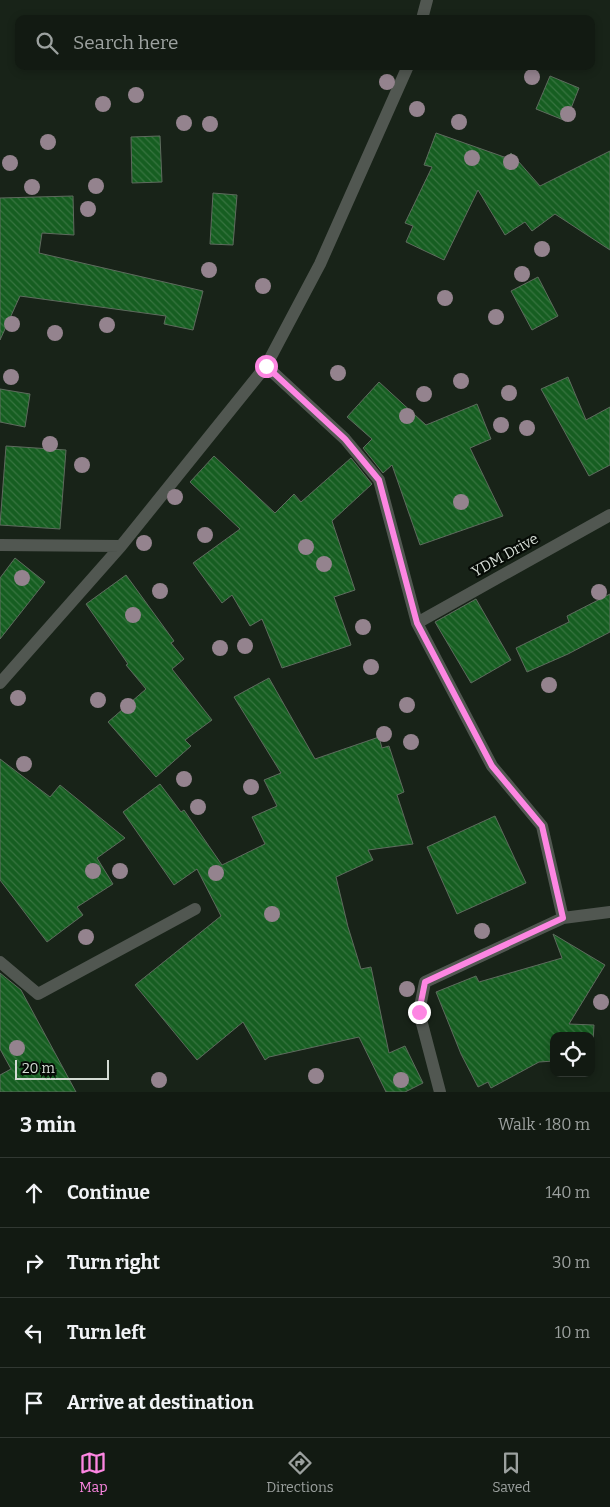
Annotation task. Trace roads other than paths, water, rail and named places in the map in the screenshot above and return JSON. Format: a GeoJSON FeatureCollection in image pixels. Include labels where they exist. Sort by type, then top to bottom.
{"type":"FeatureCollection","features":[{"type":"Feature","properties":{"kind":"street"},"geometry":{"type":"LineString","coordinates":[[423,15],[427,0]]}},
{"type":"Feature","properties":{"kind":"street"},"geometry":{"type":"LineString","coordinates":[[0,683],[121,546],[266,366],[320,264],[406,70]]}},
{"type":"Feature","properties":{"kind":"street"},"geometry":{"type":"LineString","coordinates":[[266,366],[345,439],[379,480],[417,623],[492,766],[542,826],[563,918]]}},
{"type":"Feature","properties":{"kind":"street","name":"YDM Drive"},"geometry":{"type":"LineString","coordinates":[[417,623],[610,515]]}},
{"type":"Feature","properties":{"kind":"street"},"geometry":{"type":"LineString","coordinates":[[0,545],[121,546]]}},
{"type":"Feature","properties":{"kind":"street"},"geometry":{"type":"LineString","coordinates":[[0,962],[38,994],[195,909]]}},
{"type":"Feature","properties":{"kind":"street"},"geometry":{"type":"LineString","coordinates":[[440,1092],[419,1012],[425,982],[563,918],[610,912]]}}]}
